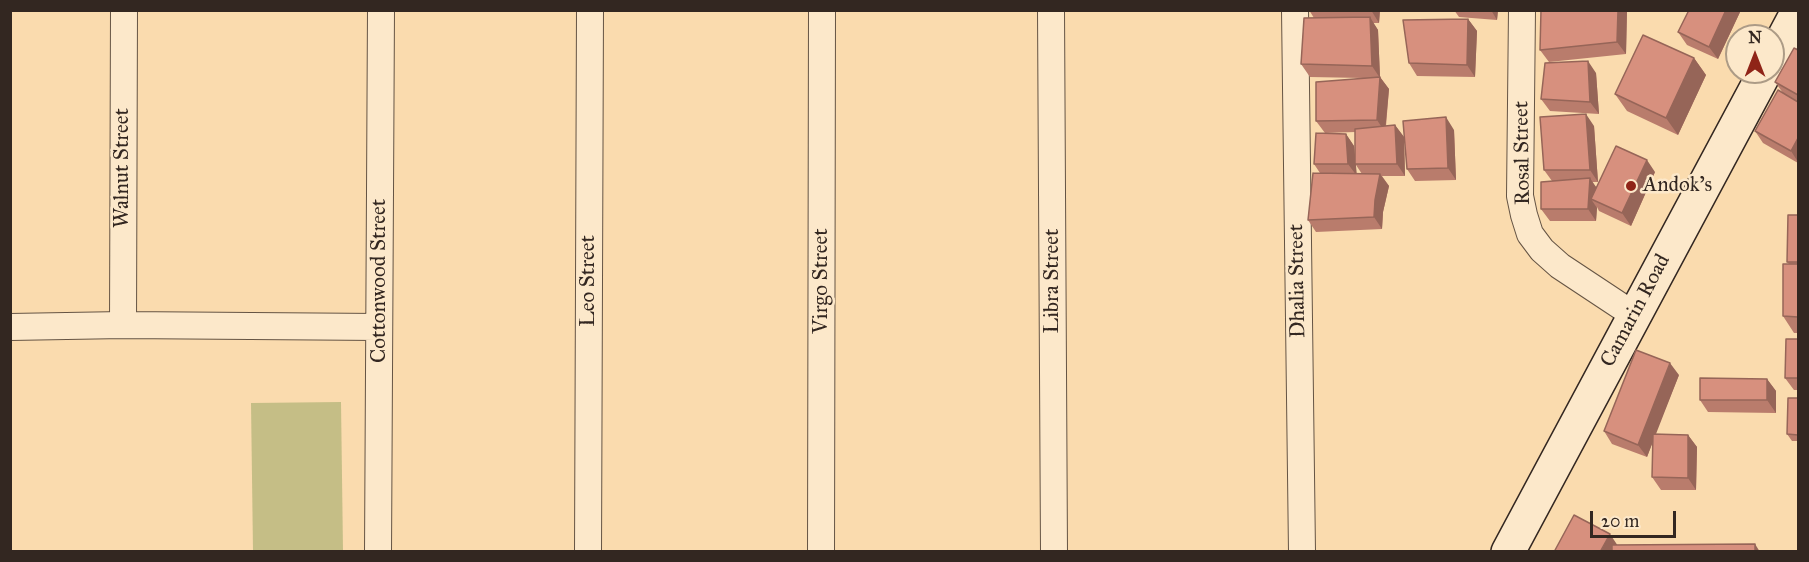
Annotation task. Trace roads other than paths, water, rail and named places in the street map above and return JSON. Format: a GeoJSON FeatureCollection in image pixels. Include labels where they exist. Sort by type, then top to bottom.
{"type":"FeatureCollection","features":[{"type":"Feature","properties":{"kind":"main road"},"geometry":{"type":"LineString","coordinates":[[1785,35],[1798,11]]}},
{"type":"Feature","properties":{"kind":"main road","name":"Camarin Road"},"geometry":{"type":"LineString","coordinates":[[1508,552],[1759,84]]}},
{"type":"Feature","properties":{"kind":"street","name":"Walnut Street"},"geometry":{"type":"LineString","coordinates":[[123,325],[124,10]]}},
{"type":"Feature","properties":{"kind":"street","name":"Cottonwood Street"},"geometry":{"type":"LineString","coordinates":[[378,552],[381,10]]}},
{"type":"Feature","properties":{"kind":"street","name":"Leo Street"},"geometry":{"type":"LineString","coordinates":[[588,552],[590,10]]}},
{"type":"Feature","properties":{"kind":"street","name":"Virgo Street"},"geometry":{"type":"LineString","coordinates":[[820,552],[822,10]]}},
{"type":"Feature","properties":{"kind":"street","name":"Libra Street"},"geometry":{"type":"LineString","coordinates":[[1051,10],[1054,552]]}},
{"type":"Feature","properties":{"kind":"street","name":"Dhalia Street"},"geometry":{"type":"LineString","coordinates":[[1295,10],[1302,552]]}},
{"type":"Feature","properties":{"kind":"street","name":"Rosal Street"},"geometry":{"type":"LineString","coordinates":[[1522,10],[1520,196],[1530,234],[1542,250],[1560,266],[1634,315]]}},
{"type":"Feature","properties":{"kind":"street"},"geometry":{"type":"LineString","coordinates":[[10,327],[123,325],[379,327]]}},
{"type":"Feature","properties":{"kind":"place","name":"Andok's"},"geometry":{"type":"Point","coordinates":[1631,186]}}]}
